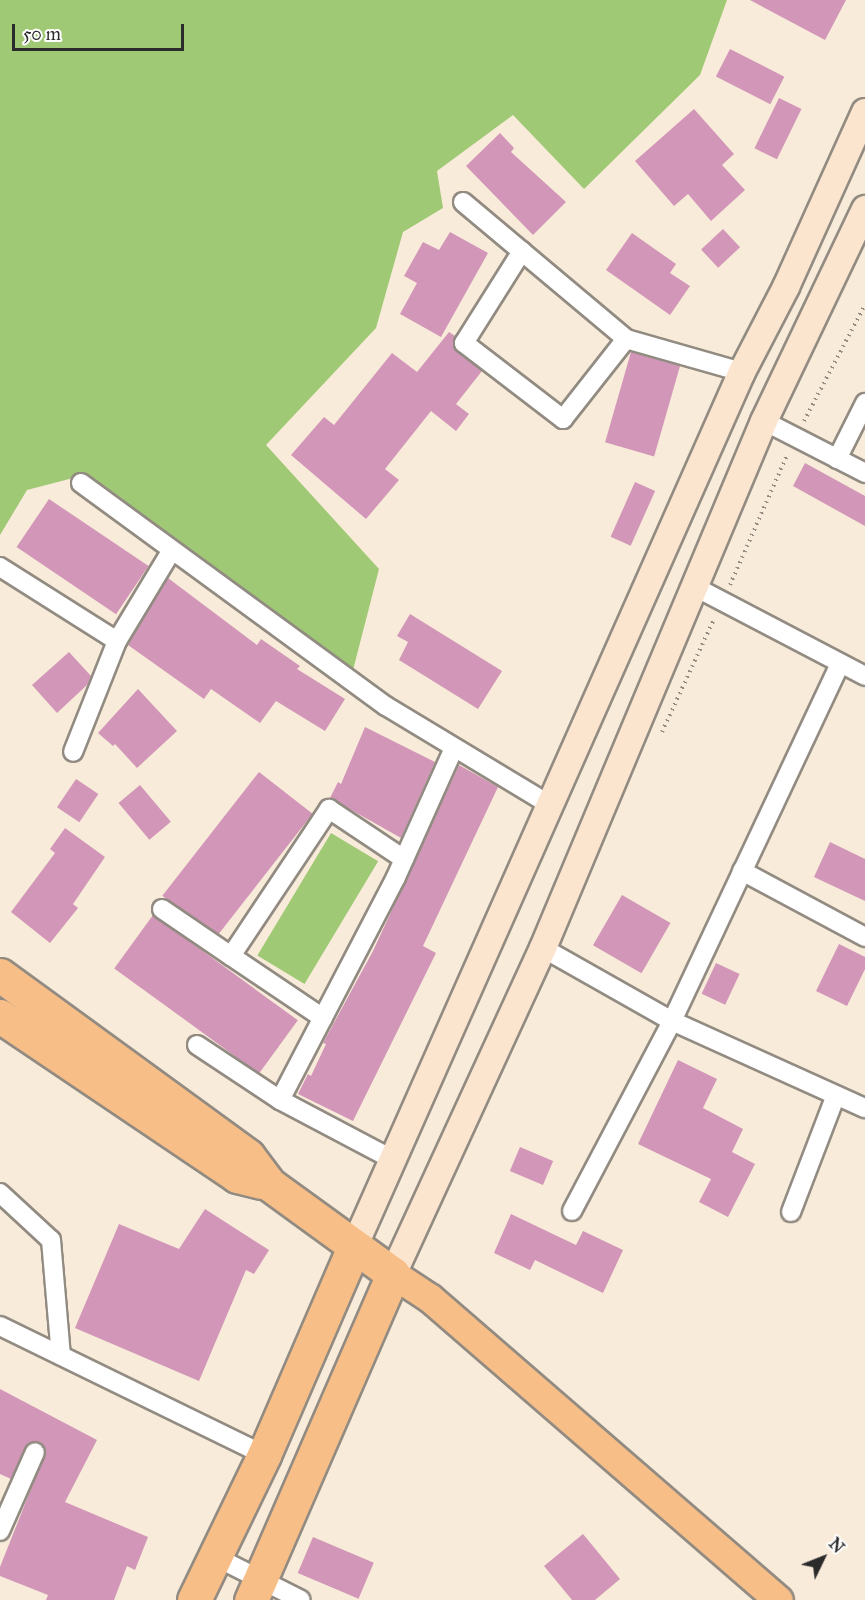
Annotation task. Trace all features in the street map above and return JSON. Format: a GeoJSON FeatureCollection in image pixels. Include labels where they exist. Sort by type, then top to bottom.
{"type":"FeatureCollection","features":[{"type":"Feature","properties":{"kind":"highway"},"geometry":{"type":"LineString","coordinates":[[0,975],[248,1156],[269,1184],[393,1274],[255,1589]]}},
{"type":"Feature","properties":{"kind":"highway"},"geometry":{"type":"LineString","coordinates":[[0,1016],[237,1176],[269,1184]]}},
{"type":"Feature","properties":{"kind":"highway"},"geometry":{"type":"LineString","coordinates":[[194,1600],[264,1455],[354,1247]]}},
{"type":"Feature","properties":{"kind":"main road"},"geometry":{"type":"LineString","coordinates":[[354,1247],[552,806],[742,372],[786,287],[865,112]]}},
{"type":"Feature","properties":{"kind":"main road"},"geometry":{"type":"LineString","coordinates":[[779,1600],[431,1299],[393,1274],[543,948],[764,421],[865,209]]}},
{"type":"Feature","properties":{"kind":"main road"},"geometry":{"type":"LineString","coordinates":[[728,404],[764,421]]}},
{"type":"Feature","properties":{"kind":"street"},"geometry":{"type":"LineString","coordinates":[[463,201],[626,339],[742,372]]}},
{"type":"Feature","properties":{"kind":"street"},"geometry":{"type":"LineString","coordinates":[[522,251],[464,343],[563,419],[626,339]]}},
{"type":"Feature","properties":{"kind":"street"},"geometry":{"type":"LineString","coordinates":[[837,459],[865,403]]}},
{"type":"Feature","properties":{"kind":"street"},"geometry":{"type":"LineString","coordinates":[[764,421],[865,473]]}},
{"type":"Feature","properties":{"kind":"street"},"geometry":{"type":"LineString","coordinates":[[81,483],[386,706],[552,806]]}},
{"type":"Feature","properties":{"kind":"street"},"geometry":{"type":"LineString","coordinates":[[73,752],[117,641],[172,550]]}},
{"type":"Feature","properties":{"kind":"street"},"geometry":{"type":"LineString","coordinates":[[0,567],[117,641]]}},
{"type":"Feature","properties":{"kind":"street"},"geometry":{"type":"LineString","coordinates":[[695,587],[865,676]]}},
{"type":"Feature","properties":{"kind":"street"},"geometry":{"type":"LineString","coordinates":[[572,1210],[672,1021],[840,664]]}},
{"type":"Feature","properties":{"kind":"street"},"geometry":{"type":"LineString","coordinates":[[280,1100],[404,859],[454,748]]}},
{"type":"Feature","properties":{"kind":"street"},"geometry":{"type":"LineString","coordinates":[[231,956],[329,809],[404,859]]}},
{"type":"Feature","properties":{"kind":"street"},"geometry":{"type":"LineString","coordinates":[[742,871],[865,937]]}},
{"type":"Feature","properties":{"kind":"street"},"geometry":{"type":"LineString","coordinates":[[162,909],[323,1018]]}},
{"type":"Feature","properties":{"kind":"street"},"geometry":{"type":"LineString","coordinates":[[543,948],[672,1021],[865,1108]]}},
{"type":"Feature","properties":{"kind":"street"},"geometry":{"type":"LineString","coordinates":[[197,1045],[280,1100],[394,1160]]}},
{"type":"Feature","properties":{"kind":"street"},"geometry":{"type":"LineString","coordinates":[[791,1212],[836,1095]]}},
{"type":"Feature","properties":{"kind":"street"},"geometry":{"type":"LineString","coordinates":[[0,1193],[51,1240],[61,1356]]}},
{"type":"Feature","properties":{"kind":"street"},"geometry":{"type":"LineString","coordinates":[[0,1326],[264,1455]]}},
{"type":"Feature","properties":{"kind":"street"},"geometry":{"type":"LineString","coordinates":[[0,1531],[35,1452]]}},
{"type":"Feature","properties":{"kind":"street"},"geometry":{"type":"LineString","coordinates":[[213,1557],[255,1589],[301,1600]]}},
{"type":"Feature","properties":{"kind":"green space"},"geometry":{"type":"Polygon","coordinates":[[[0,0],[727,0],[700,75],[584,189],[513,115],[437,171],[443,208],[403,232],[376,328],[266,445],[379,569],[352,674],[73,478],[27,490],[0,535],[0,0]]]}},
{"type":"Feature","properties":{"kind":"green space"},"geometry":{"type":"Polygon","coordinates":[[[331,833],[378,861],[304,984],[257,956],[331,833]]]}},
{"type":"Feature","properties":{"kind":"building"},"geometry":{"type":"Polygon","coordinates":[[[750,0],[846,0],[825,40],[750,0]]]}},
{"type":"Feature","properties":{"kind":"building"},"geometry":{"type":"Polygon","coordinates":[[[730,49],[784,77],[770,104],[716,77],[730,49]]]}},
{"type":"Feature","properties":{"kind":"building"},"geometry":{"type":"Polygon","coordinates":[[[779,98],[801,109],[777,159],[754,148],[779,98]]]}},
{"type":"Feature","properties":{"kind":"building"},"geometry":{"type":"Polygon","coordinates":[[[694,109],[734,154],[722,165],[745,190],[711,221],[688,194],[674,206],[635,161],[694,109]]]}},
{"type":"Feature","properties":{"kind":"building"},"geometry":{"type":"Polygon","coordinates":[[[500,133],[514,148],[511,152],[566,202],[533,235],[466,166],[500,133]]]}},
{"type":"Feature","properties":{"kind":"building"},"geometry":{"type":"Polygon","coordinates":[[[723,229],[740,247],[718,268],[701,249],[723,229]]]}},
{"type":"Feature","properties":{"kind":"building"},"geometry":{"type":"Polygon","coordinates":[[[450,232],[488,253],[441,337],[400,314],[417,283],[404,276],[423,242],[439,250],[450,232]]]}},
{"type":"Feature","properties":{"kind":"building"},"geometry":{"type":"Polygon","coordinates":[[[632,233],[676,264],[670,273],[690,286],[670,315],[606,270],[632,233]]]}},
{"type":"Feature","properties":{"kind":"building"},"geometry":{"type":"Polygon","coordinates":[[[449,332],[455,336],[457,352],[482,371],[456,404],[469,414],[456,431],[431,411],[385,469],[399,480],[366,519],[291,455],[324,417],[334,425],[392,353],[417,372],[449,332]]]}},
{"type":"Feature","properties":{"kind":"building"},"geometry":{"type":"Polygon","coordinates":[[[631,352],[680,366],[654,456],[605,442],[631,352]]]}},
{"type":"Feature","properties":{"kind":"building"},"geometry":{"type":"Polygon","coordinates":[[[805,463],[865,496],[865,526],[793,486],[805,463]]]}},
{"type":"Feature","properties":{"kind":"building"},"geometry":{"type":"Polygon","coordinates":[[[635,482],[655,491],[631,546],[611,537],[635,482]]]}},
{"type":"Feature","properties":{"kind":"building"},"geometry":{"type":"Polygon","coordinates":[[[49,499],[148,566],[116,614],[17,547],[49,499]]]}},
{"type":"Feature","properties":{"kind":"building"},"geometry":{"type":"Polygon","coordinates":[[[168,578],[257,645],[261,639],[300,666],[297,669],[345,699],[325,731],[276,701],[260,723],[211,689],[204,699],[128,645],[168,578]]]}},
{"type":"Feature","properties":{"kind":"building"},"geometry":{"type":"Polygon","coordinates":[[[410,614],[502,671],[478,709],[399,660],[408,642],[397,636],[410,614]]]}},
{"type":"Feature","properties":{"kind":"building"},"geometry":{"type":"Polygon","coordinates":[[[69,652],[91,676],[87,685],[57,713],[32,685],[69,652]]]}},
{"type":"Feature","properties":{"kind":"building"},"geometry":{"type":"Polygon","coordinates":[[[138,689],[177,731],[137,768],[115,744],[113,746],[98,733],[138,689]]]}},
{"type":"Feature","properties":{"kind":"building"},"geometry":{"type":"Polygon","coordinates":[[[365,727],[435,762],[401,838],[330,798],[338,782],[341,784],[365,727]]]}},
{"type":"Feature","properties":{"kind":"building"},"geometry":{"type":"Polygon","coordinates":[[[459,765],[498,787],[423,946],[436,953],[353,1121],[298,1094],[308,1074],[311,1076],[326,1044],[323,1043],[373,951],[459,765]]]}},
{"type":"Feature","properties":{"kind":"building"},"geometry":{"type":"Polygon","coordinates":[[[259,772],[313,814],[216,938],[162,896],[259,772]]]}},
{"type":"Feature","properties":{"kind":"building"},"geometry":{"type":"Polygon","coordinates":[[[76,779],[98,794],[79,822],[57,807],[76,779]]]}},
{"type":"Feature","properties":{"kind":"building"},"geometry":{"type":"Polygon","coordinates":[[[140,785],[171,822],[149,840],[119,803],[140,785]]]}},
{"type":"Feature","properties":{"kind":"building"},"geometry":{"type":"Polygon","coordinates":[[[65,828],[105,857],[73,904],[78,908],[50,943],[11,912],[55,853],[50,849],[65,828]]]}},
{"type":"Feature","properties":{"kind":"building"},"geometry":{"type":"Polygon","coordinates":[[[830,842],[865,859],[865,901],[814,877],[830,842]]]}},
{"type":"Feature","properties":{"kind":"building"},"geometry":{"type":"Polygon","coordinates":[[[622,895],[670,923],[641,973],[593,945],[622,895]]]}},
{"type":"Feature","properties":{"kind":"building"},"geometry":{"type":"Polygon","coordinates":[[[153,915],[298,1020],[259,1074],[114,968],[153,915]]]}},
{"type":"Feature","properties":{"kind":"building"},"geometry":{"type":"Polygon","coordinates":[[[839,944],[865,957],[865,969],[847,1006],[816,991],[839,944]]]}},
{"type":"Feature","properties":{"kind":"building"},"geometry":{"type":"Polygon","coordinates":[[[716,963],[740,974],[725,1005],[702,994],[716,963]]]}},
{"type":"Feature","properties":{"kind":"building"},"geometry":{"type":"Polygon","coordinates":[[[678,1060],[717,1079],[703,1108],[743,1129],[732,1152],[755,1164],[728,1217],[699,1202],[711,1179],[638,1144],[678,1060]]]}},
{"type":"Feature","properties":{"kind":"building"},"geometry":{"type":"Polygon","coordinates":[[[520,1147],[553,1161],[543,1185],[510,1171],[520,1147]]]}},
{"type":"Feature","properties":{"kind":"building"},"geometry":{"type":"Polygon","coordinates":[[[205,1209],[269,1250],[254,1274],[246,1270],[199,1381],[75,1328],[119,1224],[179,1249],[205,1209]]]}},
{"type":"Feature","properties":{"kind":"building"},"geometry":{"type":"Polygon","coordinates":[[[511,1214],[576,1245],[583,1231],[623,1250],[603,1293],[535,1260],[530,1270],[494,1253],[511,1214]]]}},
{"type":"Feature","properties":{"kind":"building"},"geometry":{"type":"Polygon","coordinates":[[[0,1389],[97,1440],[65,1502],[148,1537],[135,1570],[127,1566],[114,1600],[46,1600],[48,1595],[0,1576],[0,1567],[46,1451],[40,1442],[29,1443],[11,1479],[0,1474],[0,1389]]]}},
{"type":"Feature","properties":{"kind":"building"},"geometry":{"type":"Polygon","coordinates":[[[583,1534],[620,1579],[595,1600],[572,1600],[544,1566],[583,1534]]]}},
{"type":"Feature","properties":{"kind":"building"},"geometry":{"type":"Polygon","coordinates":[[[313,1537],[374,1563],[359,1599],[298,1573],[313,1537]]]}}]}
